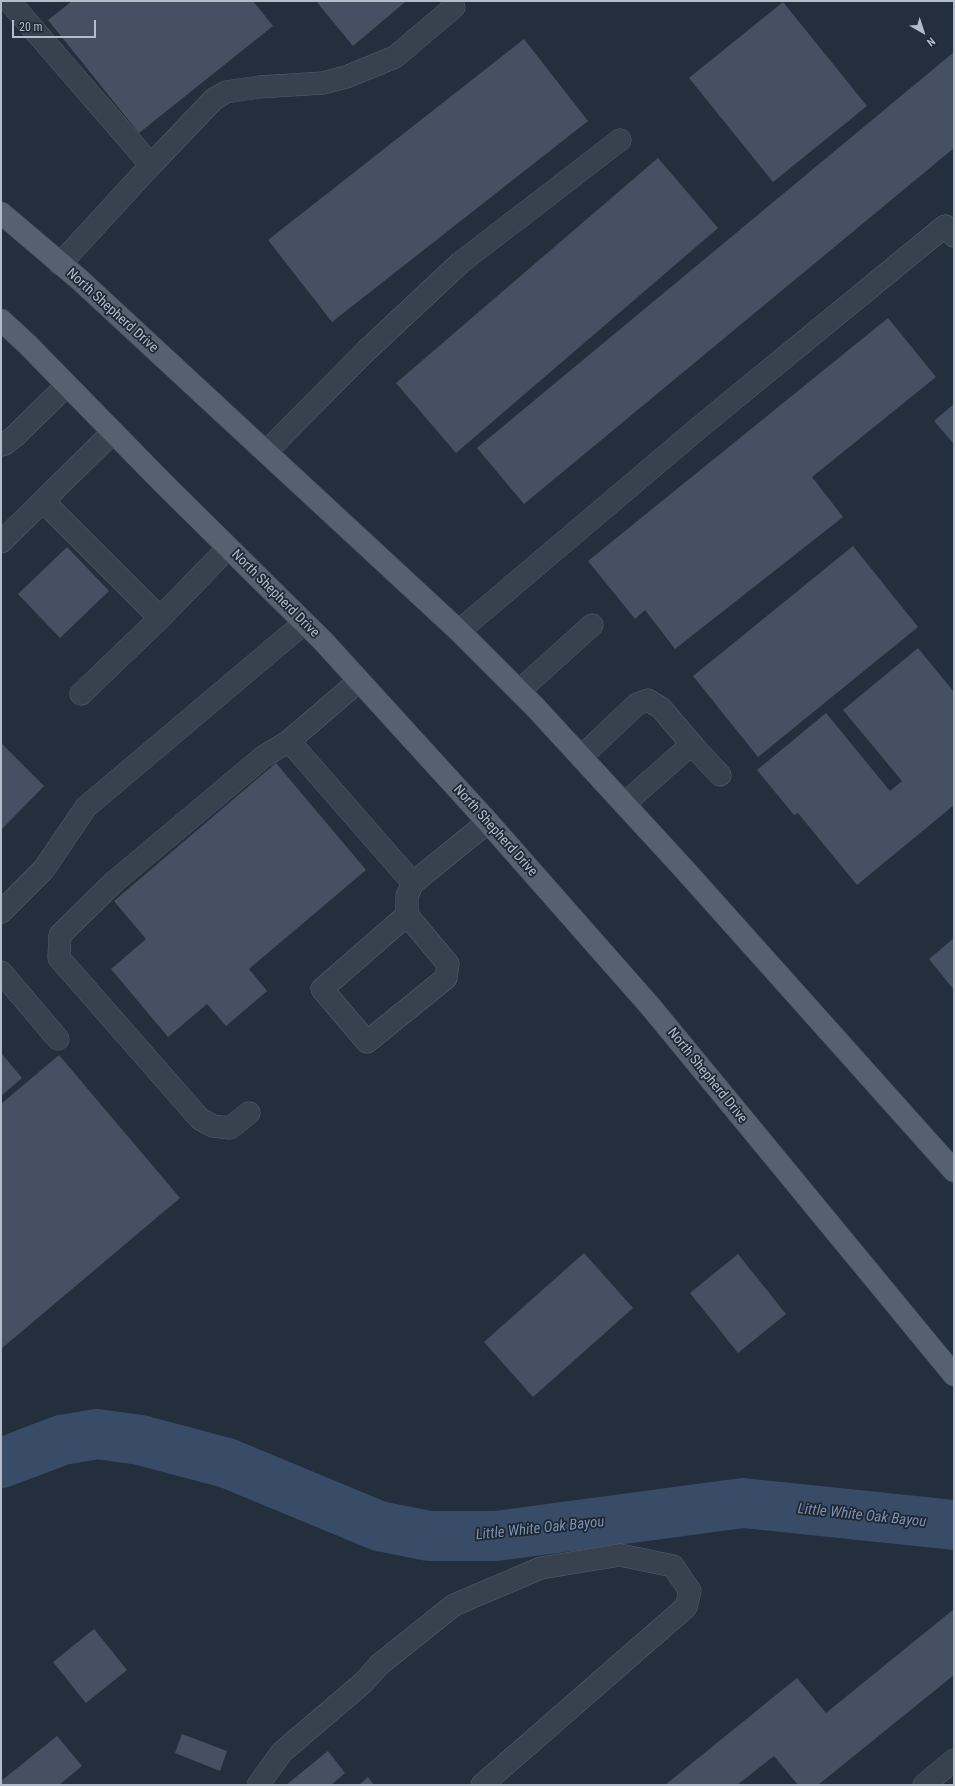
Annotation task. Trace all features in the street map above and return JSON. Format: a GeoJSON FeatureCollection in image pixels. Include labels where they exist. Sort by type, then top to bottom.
{"type":"FeatureCollection","features":[{"type":"Feature","properties":{"kind":"main road","name":"North Shepherd Drive"},"geometry":{"type":"LineString","coordinates":[[1,213],[60,264],[460,631],[519,691],[684,869],[954,1171]]}},
{"type":"Feature","properties":{"kind":"main road","name":"North Shepherd Drive"},"geometry":{"type":"LineString","coordinates":[[1,320],[27,344],[304,623],[488,822],[650,1006],[954,1375]]}},
{"type":"Feature","properties":{"kind":"street"},"geometry":{"type":"LineString","coordinates":[[1,4],[4,1]]}},
{"type":"Feature","properties":{"kind":"street"},"geometry":{"type":"LineString","coordinates":[[9,1],[151,165]]}},
{"type":"Feature","properties":{"kind":"street"},"geometry":{"type":"LineString","coordinates":[[60,264],[214,99],[226,92],[259,87],[323,83],[346,77],[395,57],[454,7]]}},
{"type":"Feature","properties":{"kind":"street"},"geometry":{"type":"LineString","coordinates":[[266,452],[366,351],[460,263],[620,140]]}},
{"type":"Feature","properties":{"kind":"street"},"geometry":{"type":"LineString","coordinates":[[460,631],[701,426],[945,226],[954,236]]}},
{"type":"Feature","properties":{"kind":"street"},"geometry":{"type":"LineString","coordinates":[[1,445],[5,444],[15,436],[67,385]]}},
{"type":"Feature","properties":{"kind":"street"},"geometry":{"type":"LineString","coordinates":[[1,542],[113,432]]}},
{"type":"Feature","properties":{"kind":"street"},"geometry":{"type":"LineString","coordinates":[[43,501],[160,618]]}},
{"type":"Feature","properties":{"kind":"street"},"geometry":{"type":"LineString","coordinates":[[81,694],[160,618],[228,548]]}},
{"type":"Feature","properties":{"kind":"street"},"geometry":{"type":"LineString","coordinates":[[1,912],[44,869],[86,807],[304,623]]}},
{"type":"Feature","properties":{"kind":"street"},"geometry":{"type":"LineString","coordinates":[[519,691],[592,625]]}},
{"type":"Feature","properties":{"kind":"street"},"geometry":{"type":"LineString","coordinates":[[249,1113],[230,1128],[213,1126],[200,1119],[59,958],[60,935],[114,882],[263,757],[289,741],[359,681]]}},
{"type":"Feature","properties":{"kind":"street"},"geometry":{"type":"LineString","coordinates":[[581,757],[637,704],[648,700],[661,708],[695,748],[720,774]]}},
{"type":"Feature","properties":{"kind":"street"},"geometry":{"type":"LineString","coordinates":[[289,741],[413,883]]}},
{"type":"Feature","properties":{"kind":"street"},"geometry":{"type":"LineString","coordinates":[[624,804],[684,751],[695,748]]}},
{"type":"Feature","properties":{"kind":"street"},"geometry":{"type":"LineString","coordinates":[[407,915],[322,989],[367,1042],[446,978],[448,964],[407,915],[407,896],[413,883],[488,822]]}},
{"type":"Feature","properties":{"kind":"street"},"geometry":{"type":"LineString","coordinates":[[1,972],[58,1040]]}},
{"type":"Feature","properties":{"kind":"street"},"geometry":{"type":"LineString","coordinates":[[258,1785],[282,1752],[364,1682],[379,1664],[454,1604],[541,1568],[620,1555],[673,1566],[690,1591],[686,1607],[482,1785]]}},
{"type":"Feature","properties":{"kind":"street"},"geometry":{"type":"LineString","coordinates":[[924,1785],[954,1760]]}},
{"type":"Feature","properties":{"kind":"building"},"geometry":{"type":"Polygon","coordinates":[[[72,1],[253,1],[273,26],[139,133],[48,20],[72,1]]]}},
{"type":"Feature","properties":{"kind":"building"},"geometry":{"type":"Polygon","coordinates":[[[316,1],[405,1],[405,2],[353,46],[316,1]]]}},
{"type":"Feature","properties":{"kind":"building"},"geometry":{"type":"Polygon","coordinates":[[[783,2],[867,106],[773,182],[689,78],[783,2]]]}},
{"type":"Feature","properties":{"kind":"building"},"geometry":{"type":"Polygon","coordinates":[[[524,39],[588,121],[332,322],[268,240],[524,39]]]}},
{"type":"Feature","properties":{"kind":"building"},"geometry":{"type":"Polygon","coordinates":[[[954,52],[954,148],[524,504],[477,448],[954,52]]]}},
{"type":"Feature","properties":{"kind":"building"},"geometry":{"type":"Polygon","coordinates":[[[658,158],[718,228],[456,453],[396,383],[658,158]]]}},
{"type":"Feature","properties":{"kind":"building"},"geometry":{"type":"Polygon","coordinates":[[[888,318],[936,377],[812,477],[843,517],[675,649],[645,610],[635,619],[588,561],[888,318]]]}},
{"type":"Feature","properties":{"kind":"building"},"geometry":{"type":"Polygon","coordinates":[[[954,404],[954,444],[934,421],[954,404]]]}},
{"type":"Feature","properties":{"kind":"building"},"geometry":{"type":"Polygon","coordinates":[[[853,546],[918,627],[758,757],[693,676],[853,546]]]}},
{"type":"Feature","properties":{"kind":"building"},"geometry":{"type":"Polygon","coordinates":[[[67,547],[109,591],[60,638],[18,594],[67,547]]]}},
{"type":"Feature","properties":{"kind":"building"},"geometry":{"type":"Polygon","coordinates":[[[918,648],[954,692],[954,805],[857,885],[798,813],[794,815],[757,770],[826,713],[890,791],[902,781],[843,710],[918,648]]]}},
{"type":"Feature","properties":{"kind":"building"},"geometry":{"type":"Polygon","coordinates":[[[1,743],[44,786],[1,830],[1,743]]]}},
{"type":"Feature","properties":{"kind":"building"},"geometry":{"type":"Polygon","coordinates":[[[276,763],[366,870],[249,969],[267,991],[226,1026],[207,1004],[168,1037],[111,969],[146,939],[114,901],[276,763]]]}},
{"type":"Feature","properties":{"kind":"building"},"geometry":{"type":"Polygon","coordinates":[[[954,938],[954,990],[929,959],[954,938]]]}},
{"type":"Feature","properties":{"kind":"building"},"geometry":{"type":"Polygon","coordinates":[[[1,1053],[22,1078],[1,1096],[1,1053]]]}},
{"type":"Feature","properties":{"kind":"building"},"geometry":{"type":"Polygon","coordinates":[[[59,1055],[180,1198],[1,1349],[1,1104],[59,1055]]]}},
{"type":"Feature","properties":{"kind":"building"},"geometry":{"type":"Polygon","coordinates":[[[584,1253],[633,1308],[533,1397],[484,1342],[584,1253]]]}},
{"type":"Feature","properties":{"kind":"building"},"geometry":{"type":"Polygon","coordinates":[[[738,1254],[786,1314],[738,1353],[690,1293],[738,1254]]]}},
{"type":"Feature","properties":{"kind":"building"},"geometry":{"type":"Polygon","coordinates":[[[954,1609],[954,1675],[818,1785],[798,1785],[774,1756],[737,1785],[665,1785],[797,1678],[826,1713],[954,1609]]]}},
{"type":"Feature","properties":{"kind":"building"},"geometry":{"type":"Polygon","coordinates":[[[94,1629],[127,1670],[86,1703],[53,1662],[94,1629]]]}},
{"type":"Feature","properties":{"kind":"building"},"geometry":{"type":"Polygon","coordinates":[[[182,1734],[227,1751],[220,1771],[175,1753],[182,1734]]]}},
{"type":"Feature","properties":{"kind":"building"},"geometry":{"type":"Polygon","coordinates":[[[57,1736],[82,1766],[59,1785],[1,1785],[1,1781],[57,1736]]]}},
{"type":"Feature","properties":{"kind":"building"},"geometry":{"type":"Polygon","coordinates":[[[328,1751],[345,1773],[331,1785],[286,1785],[328,1751]]]}},
{"type":"Feature","properties":{"kind":"building"},"geometry":{"type":"Polygon","coordinates":[[[368,1777],[374,1785],[359,1785],[368,1777]]]}},
{"type":"Feature","properties":{"kind":"waterway","name":"Little White Oak Bayou"},"geometry":{"type":"LineString","coordinates":[[1,1463],[62,1440],[97,1434],[140,1440],[227,1463],[379,1526],[429,1536],[496,1536],[743,1503],[954,1525]]}}]}
